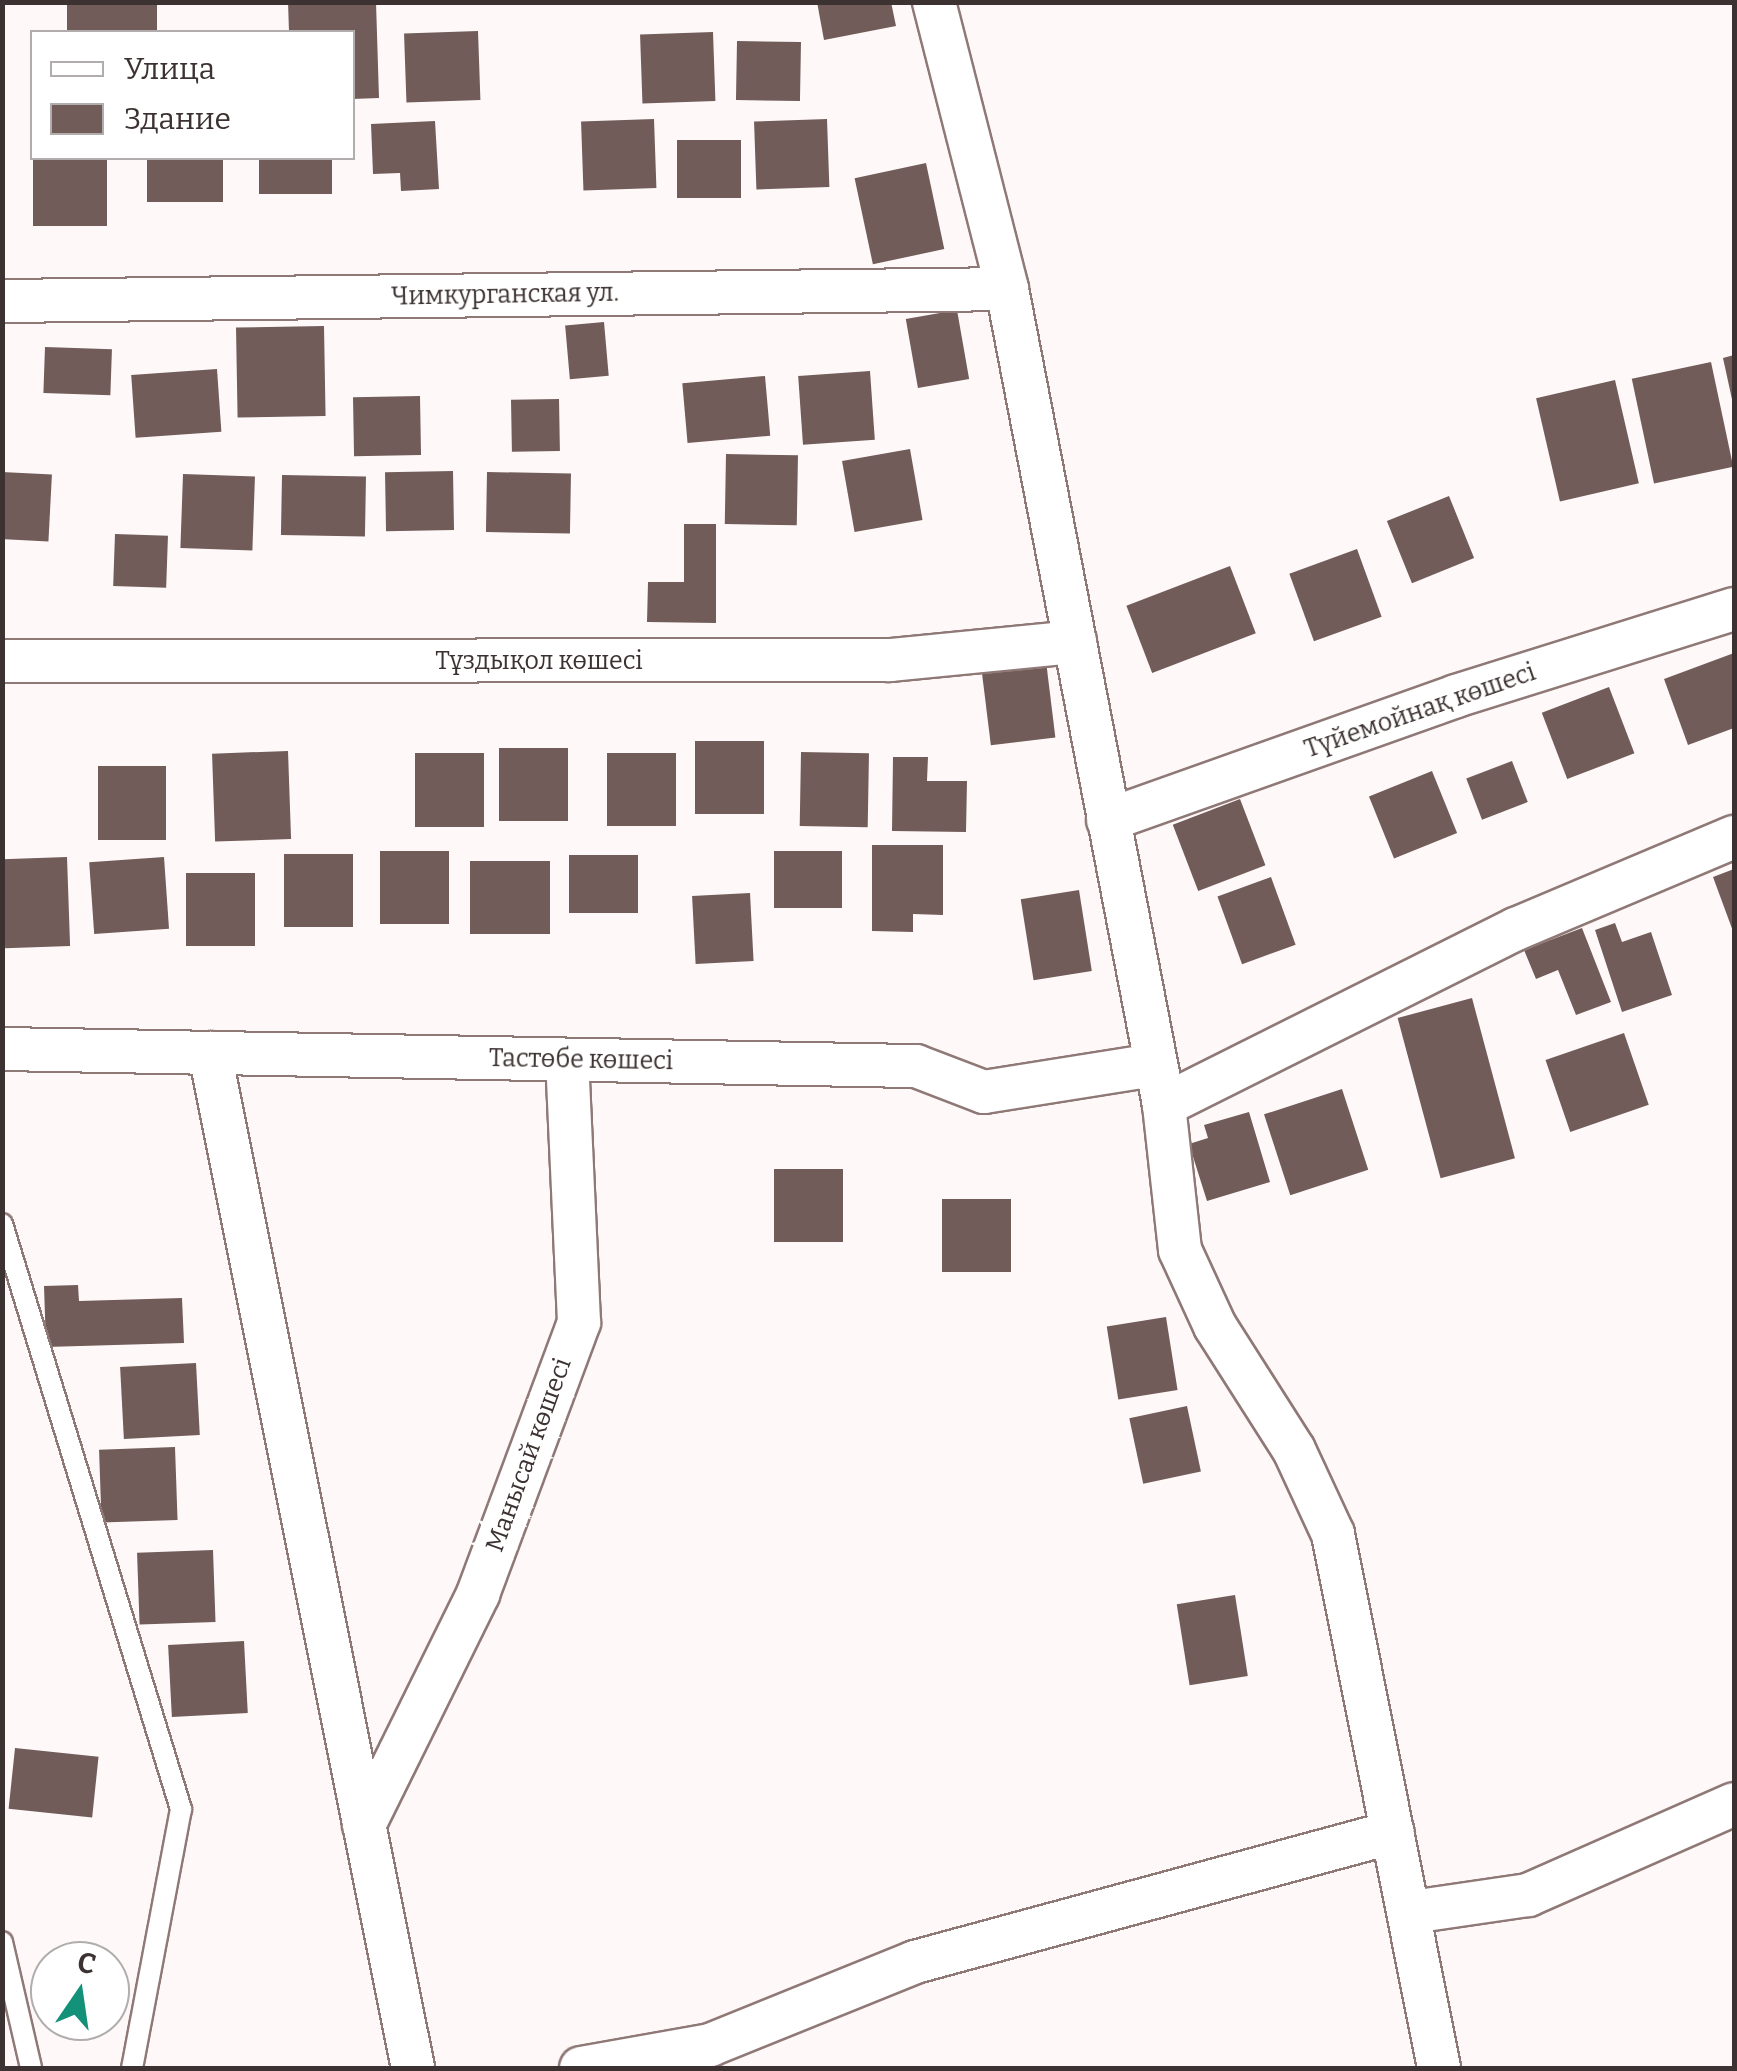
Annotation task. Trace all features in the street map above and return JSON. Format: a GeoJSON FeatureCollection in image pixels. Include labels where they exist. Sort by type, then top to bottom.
{"type":"FeatureCollection","features":[{"type":"Feature","properties":{"kind":"street"},"geometry":{"type":"LineString","coordinates":[[934,2],[1007,289],[1159,1085],[1180,1250],[1215,1326],[1294,1450],[1333,1534],[1392,1832],[1412,1912],[1440,2068]]}},
{"type":"Feature","properties":{"kind":"street","name":"Чимкурганская ул."},"geometry":{"type":"LineString","coordinates":[[2,301],[1007,289]]}},
{"type":"Feature","properties":{"kind":"street","name":"Түйемойнақ көшесі"},"geometry":{"type":"LineString","coordinates":[[1108,820],[1456,696],[1734,609]]}},
{"type":"Feature","properties":{"kind":"street","name":"Тұздықол көшесі"},"geometry":{"type":"LineString","coordinates":[[2,661],[890,660],[1075,642]]}},
{"type":"Feature","properties":{"kind":"street"},"geometry":{"type":"LineString","coordinates":[[1159,1085],[1734,837]]}},
{"type":"Feature","properties":{"kind":"street","name":"Тастөбе көшесі"},"geometry":{"type":"LineString","coordinates":[[2,1050],[916,1066],[984,1092],[1159,1085]]}},
{"type":"Feature","properties":{"kind":"street"},"geometry":{"type":"LineString","coordinates":[[210,1053],[413,2068]]}},
{"type":"Feature","properties":{"kind":"street","name":"Манысай көшесі"},"geometry":{"type":"LineString","coordinates":[[364,1825],[478,1594],[579,1322],[567,1060]]}},
{"type":"Feature","properties":{"kind":"street"},"geometry":{"type":"LineString","coordinates":[[1412,1912],[1528,1896],[1734,1804]]}},
{"type":"Feature","properties":{"kind":"street"},"geometry":{"type":"LineString","coordinates":[[581,2068],[710,2045],[915,1962],[1392,1832]]}},
{"type":"Feature","properties":{"kind":"lane"},"geometry":{"type":"LineString","coordinates":[[2,1224],[181,1809],[132,2068]]}},
{"type":"Feature","properties":{"kind":"lane"},"geometry":{"type":"LineString","coordinates":[[2,1942],[31,2068]]}},
{"type":"Feature","properties":{"kind":"building"},"geometry":{"type":"Polygon","coordinates":[[[67,2],[157,2],[157,30],[67,30],[67,2]]]}},
{"type":"Feature","properties":{"kind":"building"},"geometry":{"type":"Polygon","coordinates":[[[288,2],[376,2],[379,98],[355,99],[355,30],[289,30],[288,2]]]}},
{"type":"Feature","properties":{"kind":"building"},"geometry":{"type":"Polygon","coordinates":[[[817,2],[891,2],[896,26],[824,40],[817,2]]]}},
{"type":"Feature","properties":{"kind":"building"},"geometry":{"type":"Polygon","coordinates":[[[478,31],[480,100],[406,103],[404,34],[478,31]]]}},
{"type":"Feature","properties":{"kind":"building"},"geometry":{"type":"Polygon","coordinates":[[[713,32],[715,101],[642,104],[640,35],[713,32]]]}},
{"type":"Feature","properties":{"kind":"building"},"geometry":{"type":"Polygon","coordinates":[[[737,41],[801,42],[800,101],[736,100],[737,41]]]}},
{"type":"Feature","properties":{"kind":"building"},"geometry":{"type":"Polygon","coordinates":[[[654,119],[656,188],[583,191],[581,122],[654,119]]]}},
{"type":"Feature","properties":{"kind":"building"},"geometry":{"type":"Polygon","coordinates":[[[827,119],[829,187],[756,190],[754,122],[827,119]]]}},
{"type":"Feature","properties":{"kind":"building"},"geometry":{"type":"Polygon","coordinates":[[[435,121],[439,189],[401,191],[400,173],[373,174],[371,124],[435,121]]]}},
{"type":"Feature","properties":{"kind":"building"},"geometry":{"type":"Polygon","coordinates":[[[677,140],[741,140],[741,198],[677,198],[677,140]]]}},
{"type":"Feature","properties":{"kind":"building"},"geometry":{"type":"Polygon","coordinates":[[[33,160],[107,160],[107,226],[33,226],[33,160]]]}},
{"type":"Feature","properties":{"kind":"building"},"geometry":{"type":"Polygon","coordinates":[[[147,160],[223,160],[223,202],[147,202],[147,160]]]}},
{"type":"Feature","properties":{"kind":"building"},"geometry":{"type":"Polygon","coordinates":[[[259,160],[332,160],[332,194],[259,194],[259,160]]]}},
{"type":"Feature","properties":{"kind":"building"},"geometry":{"type":"Polygon","coordinates":[[[926,163],[944,249],[873,264],[855,178],[926,163]]]}},
{"type":"Feature","properties":{"kind":"building"},"geometry":{"type":"Polygon","coordinates":[[[957,310],[969,379],[918,388],[906,319],[957,310]]]}},
{"type":"Feature","properties":{"kind":"building"},"geometry":{"type":"Polygon","coordinates":[[[604,322],[609,376],[570,379],[565,325],[604,322]]]}},
{"type":"Feature","properties":{"kind":"building"},"geometry":{"type":"Polygon","coordinates":[[[324,326],[326,416],[238,418],[236,328],[324,326]]]}},
{"type":"Feature","properties":{"kind":"building"},"geometry":{"type":"Polygon","coordinates":[[[45,347],[112,349],[110,395],[43,393],[45,347]]]}},
{"type":"Feature","properties":{"kind":"building"},"geometry":{"type":"Polygon","coordinates":[[[1734,355],[1734,404],[1733,404],[1723,358],[1734,355]]]}},
{"type":"Feature","properties":{"kind":"building"},"geometry":{"type":"Polygon","coordinates":[[[1711,362],[1733,467],[1654,484],[1632,379],[1711,362]]]}},
{"type":"Feature","properties":{"kind":"building"},"geometry":{"type":"Polygon","coordinates":[[[217,369],[221,432],[136,438],[131,375],[217,369]]]}},
{"type":"Feature","properties":{"kind":"building"},"geometry":{"type":"Polygon","coordinates":[[[870,371],[875,440],[803,445],[798,376],[870,371]]]}},
{"type":"Feature","properties":{"kind":"building"},"geometry":{"type":"Polygon","coordinates":[[[765,376],[770,436],[688,443],[682,383],[765,376]]]}},
{"type":"Feature","properties":{"kind":"building"},"geometry":{"type":"Polygon","coordinates":[[[1615,380],[1639,483],[1560,502],[1536,398],[1615,380]]]}},
{"type":"Feature","properties":{"kind":"building"},"geometry":{"type":"Polygon","coordinates":[[[420,396],[421,455],[354,456],[353,397],[420,396]]]}},
{"type":"Feature","properties":{"kind":"building"},"geometry":{"type":"Polygon","coordinates":[[[559,399],[560,451],[512,452],[511,400],[559,399]]]}},
{"type":"Feature","properties":{"kind":"building"},"geometry":{"type":"Polygon","coordinates":[[[910,449],[923,520],[855,532],[842,461],[910,449]]]}},
{"type":"Feature","properties":{"kind":"building"},"geometry":{"type":"Polygon","coordinates":[[[726,454],[798,455],[797,525],[725,524],[726,454]]]}},
{"type":"Feature","properties":{"kind":"building"},"geometry":{"type":"Polygon","coordinates":[[[453,471],[454,530],[386,531],[385,472],[453,471]]]}},
{"type":"Feature","properties":{"kind":"building"},"geometry":{"type":"Polygon","coordinates":[[[2,472],[52,475],[48,542],[2,539],[2,472]]]}},
{"type":"Feature","properties":{"kind":"building"},"geometry":{"type":"Polygon","coordinates":[[[487,472],[571,473],[570,533],[486,532],[487,472]]]}},
{"type":"Feature","properties":{"kind":"building"},"geometry":{"type":"Polygon","coordinates":[[[183,474],[255,477],[252,550],[180,548],[183,474]]]}},
{"type":"Feature","properties":{"kind":"building"},"geometry":{"type":"Polygon","coordinates":[[[282,475],[366,476],[365,536],[281,535],[282,475]]]}},
{"type":"Feature","properties":{"kind":"building"},"geometry":{"type":"Polygon","coordinates":[[[1449,496],[1474,558],[1412,583],[1387,521],[1449,496]]]}},
{"type":"Feature","properties":{"kind":"building"},"geometry":{"type":"Polygon","coordinates":[[[684,524],[716,524],[716,623],[647,622],[648,582],[684,582],[684,524]]]}},
{"type":"Feature","properties":{"kind":"building"},"geometry":{"type":"Polygon","coordinates":[[[115,534],[168,536],[166,588],[113,586],[115,534]]]}},
{"type":"Feature","properties":{"kind":"building"},"geometry":{"type":"Polygon","coordinates":[[[1357,549],[1382,617],[1314,641],[1289,574],[1357,549]]]}},
{"type":"Feature","properties":{"kind":"building"},"geometry":{"type":"Polygon","coordinates":[[[1230,566],[1256,633],[1152,673],[1126,606],[1230,566]]]}},
{"type":"Feature","properties":{"kind":"building"},"geometry":{"type":"Polygon","coordinates":[[[1734,653],[1734,728],[1688,745],[1664,679],[1734,653]]]}},
{"type":"Feature","properties":{"kind":"building"},"geometry":{"type":"Polygon","coordinates":[[[1046,661],[1055,737],[991,745],[981,669],[1046,661]]]}},
{"type":"Feature","properties":{"kind":"building"},"geometry":{"type":"Polygon","coordinates":[[[1609,687],[1634,753],[1567,779],[1542,713],[1609,687]]]}},
{"type":"Feature","properties":{"kind":"building"},"geometry":{"type":"Polygon","coordinates":[[[695,741],[764,741],[764,814],[695,814],[695,741]]]}},
{"type":"Feature","properties":{"kind":"building"},"geometry":{"type":"Polygon","coordinates":[[[499,748],[568,748],[568,821],[499,821],[499,748]]]}},
{"type":"Feature","properties":{"kind":"building"},"geometry":{"type":"Polygon","coordinates":[[[288,751],[291,839],[215,842],[212,754],[288,751]]]}},
{"type":"Feature","properties":{"kind":"building"},"geometry":{"type":"Polygon","coordinates":[[[801,752],[869,753],[868,827],[800,826],[801,752]]]}},
{"type":"Feature","properties":{"kind":"building"},"geometry":{"type":"Polygon","coordinates":[[[415,753],[484,753],[484,827],[415,827],[415,753]]]}},
{"type":"Feature","properties":{"kind":"building"},"geometry":{"type":"Polygon","coordinates":[[[607,753],[676,753],[676,826],[607,826],[607,753]]]}},
{"type":"Feature","properties":{"kind":"building"},"geometry":{"type":"Polygon","coordinates":[[[893,757],[928,757],[927,781],[967,781],[966,832],[892,831],[893,757]]]}},
{"type":"Feature","properties":{"kind":"building"},"geometry":{"type":"Polygon","coordinates":[[[1512,761],[1528,802],[1482,820],[1466,779],[1512,761]]]}},
{"type":"Feature","properties":{"kind":"building"},"geometry":{"type":"Polygon","coordinates":[[[98,766],[166,766],[166,840],[98,840],[98,766]]]}},
{"type":"Feature","properties":{"kind":"building"},"geometry":{"type":"Polygon","coordinates":[[[1432,771],[1457,833],[1394,859],[1369,796],[1432,771]]]}},
{"type":"Feature","properties":{"kind":"building"},"geometry":{"type":"Polygon","coordinates":[[[1240,799],[1265,865],[1198,891],[1173,825],[1240,799]]]}},
{"type":"Feature","properties":{"kind":"building"},"geometry":{"type":"Polygon","coordinates":[[[872,845],[943,845],[943,915],[913,914],[913,932],[872,931],[872,845]]]}},
{"type":"Feature","properties":{"kind":"building"},"geometry":{"type":"Polygon","coordinates":[[[380,851],[449,851],[449,924],[380,924],[380,851]]]}},
{"type":"Feature","properties":{"kind":"building"},"geometry":{"type":"Polygon","coordinates":[[[774,851],[842,851],[842,908],[774,908],[774,851]]]}},
{"type":"Feature","properties":{"kind":"building"},"geometry":{"type":"Polygon","coordinates":[[[284,854],[353,854],[353,927],[284,927],[284,854]]]}},
{"type":"Feature","properties":{"kind":"building"},"geometry":{"type":"Polygon","coordinates":[[[569,855],[638,855],[638,913],[569,913],[569,855]]]}},
{"type":"Feature","properties":{"kind":"building"},"geometry":{"type":"Polygon","coordinates":[[[67,857],[70,946],[5,948],[2,859],[67,857]]]}},
{"type":"Feature","properties":{"kind":"building"},"geometry":{"type":"Polygon","coordinates":[[[164,857],[169,929],[94,934],[89,862],[164,857]]]}},
{"type":"Feature","properties":{"kind":"building"},"geometry":{"type":"Polygon","coordinates":[[[470,861],[550,861],[550,934],[470,934],[470,861]]]}},
{"type":"Feature","properties":{"kind":"building"},"geometry":{"type":"Polygon","coordinates":[[[1734,869],[1734,934],[1713,877],[1734,869]]]}},
{"type":"Feature","properties":{"kind":"building"},"geometry":{"type":"Polygon","coordinates":[[[186,873],[255,873],[255,946],[186,946],[186,873]]]}},
{"type":"Feature","properties":{"kind":"building"},"geometry":{"type":"Polygon","coordinates":[[[1271,877],[1296,945],[1242,964],[1217,896],[1271,877]]]}},
{"type":"Feature","properties":{"kind":"building"},"geometry":{"type":"Polygon","coordinates":[[[1079,890],[1092,971],[1034,980],[1021,899],[1079,890]]]}},
{"type":"Feature","properties":{"kind":"building"},"geometry":{"type":"Polygon","coordinates":[[[750,893],[754,961],[696,964],[692,896],[750,893]]]}},
{"type":"Feature","properties":{"kind":"building"},"geometry":{"type":"Polygon","coordinates":[[[1615,923],[1622,942],[1651,932],[1672,995],[1622,1012],[1595,930],[1615,923]]]}},
{"type":"Feature","properties":{"kind":"building"},"geometry":{"type":"Polygon","coordinates":[[[1582,928],[1611,1002],[1576,1015],[1558,970],[1536,979],[1524,950],[1582,928]]]}},
{"type":"Feature","properties":{"kind":"building"},"geometry":{"type":"Polygon","coordinates":[[[1472,998],[1515,1158],[1441,1178],[1398,1018],[1472,998]]]}},
{"type":"Feature","properties":{"kind":"building"},"geometry":{"type":"Polygon","coordinates":[[[1624,1033],[1649,1105],[1570,1132],[1546,1060],[1624,1033]]]}},
{"type":"Feature","properties":{"kind":"building"},"geometry":{"type":"Polygon","coordinates":[[[1342,1089],[1368,1170],[1290,1195],[1264,1114],[1342,1089]]]}},
{"type":"Feature","properties":{"kind":"building"},"geometry":{"type":"Polygon","coordinates":[[[1249,1112],[1270,1182],[1207,1201],[1189,1144],[1208,1138],[1204,1125],[1249,1112]]]}},
{"type":"Feature","properties":{"kind":"building"},"geometry":{"type":"Polygon","coordinates":[[[774,1169],[843,1169],[843,1242],[774,1242],[774,1169]]]}},
{"type":"Feature","properties":{"kind":"building"},"geometry":{"type":"Polygon","coordinates":[[[942,1199],[1011,1199],[1011,1272],[942,1272],[942,1199]]]}},
{"type":"Feature","properties":{"kind":"building"},"geometry":{"type":"Polygon","coordinates":[[[78,1285],[79,1301],[182,1298],[184,1343],[46,1347],[44,1286],[78,1285]]]}},
{"type":"Feature","properties":{"kind":"building"},"geometry":{"type":"Polygon","coordinates":[[[1166,1317],[1178,1390],[1118,1399],[1107,1326],[1166,1317]]]}},
{"type":"Feature","properties":{"kind":"building"},"geometry":{"type":"Polygon","coordinates":[[[196,1363],[200,1435],[124,1439],[120,1367],[196,1363]]]}},
{"type":"Feature","properties":{"kind":"building"},"geometry":{"type":"Polygon","coordinates":[[[1187,1406],[1201,1472],[1143,1484],[1129,1418],[1187,1406]]]}},
{"type":"Feature","properties":{"kind":"building"},"geometry":{"type":"Polygon","coordinates":[[[175,1447],[178,1520],[102,1523],[99,1450],[175,1447]]]}},
{"type":"Feature","properties":{"kind":"building"},"geometry":{"type":"Polygon","coordinates":[[[213,1550],[216,1622],[140,1625],[137,1553],[213,1550]]]}},
{"type":"Feature","properties":{"kind":"building"},"geometry":{"type":"Polygon","coordinates":[[[1235,1595],[1248,1676],[1190,1685],[1177,1604],[1235,1595]]]}},
{"type":"Feature","properties":{"kind":"building"},"geometry":{"type":"Polygon","coordinates":[[[244,1641],[248,1713],[172,1717],[168,1645],[244,1641]]]}},
{"type":"Feature","properties":{"kind":"building"},"geometry":{"type":"Polygon","coordinates":[[[15,1748],[99,1757],[92,1817],[9,1809],[15,1748]]]}}]}
